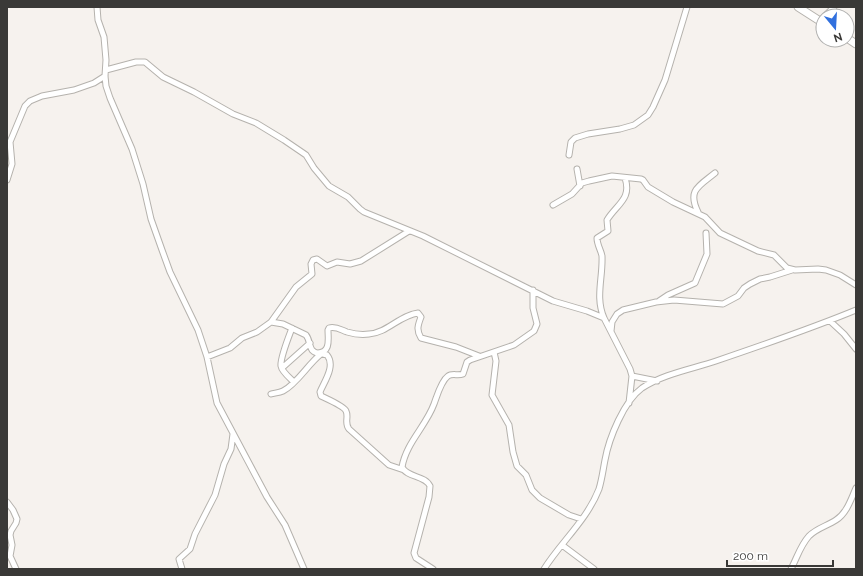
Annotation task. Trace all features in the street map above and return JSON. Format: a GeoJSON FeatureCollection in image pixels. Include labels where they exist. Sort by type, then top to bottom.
{"type":"FeatureCollection","features":[{"type":"Feature","properties":{"kind":"highway"},"geometry":{"type":"LineString","coordinates":[[798,7],[815,16]]}},
{"type":"Feature","properties":{"kind":"street"},"geometry":{"type":"LineString","coordinates":[[97,7],[98,20],[104,37],[105,76],[110,98],[132,149],[151,219],[170,272],[198,330],[207,357],[217,403],[271,504],[285,525],[304,569]]}},
{"type":"Feature","properties":{"kind":"street"},"geometry":{"type":"LineString","coordinates":[[569,155],[571,142],[575,138],[634,125],[648,115],[662,85],[687,7]]}},
{"type":"Feature","properties":{"kind":"street"},"geometry":{"type":"LineString","coordinates":[[106,70],[136,62],[145,62],[164,77],[233,114],[256,123],[306,155],[314,168],[329,186],[348,197],[360,210],[444,246],[553,301],[587,311],[604,318]]}},
{"type":"Feature","properties":{"kind":"street"},"geometry":{"type":"LineString","coordinates":[[7,180],[12,157],[10,142],[25,106],[30,101],[42,96],[74,90],[94,83],[105,76]]}},
{"type":"Feature","properties":{"kind":"street"},"geometry":{"type":"LineString","coordinates":[[577,169],[580,186]]}},
{"type":"Feature","properties":{"kind":"street"},"geometry":{"type":"LineString","coordinates":[[699,213],[694,202],[694,192],[715,173]]}},
{"type":"Feature","properties":{"kind":"street"},"geometry":{"type":"LineString","coordinates":[[553,205],[572,194],[585,182],[612,176],[643,180],[648,187],[668,199],[699,213],[720,233],[758,251],[774,255],[785,267],[792,270]]}},
{"type":"Feature","properties":{"kind":"street"},"geometry":{"type":"LineString","coordinates":[[625,178],[627,186],[624,199],[607,220],[608,231],[598,238],[598,246],[602,256],[599,301],[604,318],[630,369],[632,376],[629,403]]}},
{"type":"Feature","properties":{"kind":"street"},"geometry":{"type":"LineString","coordinates":[[207,357],[230,348],[242,338],[257,332],[271,322],[296,287],[312,274],[311,264],[313,260],[317,259],[327,266],[337,262],[354,264],[409,231]]}},
{"type":"Feature","properties":{"kind":"street"},"geometry":{"type":"LineString","coordinates":[[656,302],[668,295],[691,286],[694,283],[707,254],[706,233]]}},
{"type":"Feature","properties":{"kind":"street"},"geometry":{"type":"LineString","coordinates":[[611,332],[612,322],[620,311],[656,302],[674,300],[723,304],[738,296],[744,288],[760,279],[768,278],[792,270],[826,270],[840,275],[856,285]]}},
{"type":"Feature","properties":{"kind":"street"},"geometry":{"type":"LineString","coordinates":[[404,470],[402,466],[406,454],[415,436],[428,418],[437,394],[445,380],[449,376],[458,376],[463,374],[468,362],[472,358],[514,345],[537,328],[533,308],[532,290]]}},
{"type":"Feature","properties":{"kind":"street"},"geometry":{"type":"LineString","coordinates":[[544,569],[581,519],[598,490],[603,476],[604,461],[612,435],[629,403],[642,389],[668,376],[812,328],[856,310]]}},
{"type":"Feature","properties":{"kind":"street"},"geometry":{"type":"LineString","coordinates":[[270,394],[282,392],[294,382],[319,353],[325,350],[328,345],[329,328],[335,327],[352,333],[370,334],[384,329],[412,314],[418,313],[421,318],[418,325],[418,332],[421,338],[456,347],[479,356]]}},
{"type":"Feature","properties":{"kind":"street"},"geometry":{"type":"LineString","coordinates":[[830,321],[844,334],[856,349]]}},
{"type":"Feature","properties":{"kind":"street"},"geometry":{"type":"LineString","coordinates":[[271,322],[283,324],[306,336],[313,351],[328,356],[330,360],[327,378],[320,392],[321,396],[344,408],[347,412],[346,423],[349,429],[390,465],[426,481],[430,486],[429,497],[414,554],[416,558],[433,569]]}},
{"type":"Feature","properties":{"kind":"street"},"geometry":{"type":"LineString","coordinates":[[292,328],[286,343],[281,365],[294,382]]}},
{"type":"Feature","properties":{"kind":"street"},"geometry":{"type":"LineString","coordinates":[[282,368],[310,343]]}},
{"type":"Feature","properties":{"kind":"street"},"geometry":{"type":"LineString","coordinates":[[494,352],[496,361],[492,396],[509,425],[513,452],[517,466],[526,475],[534,492],[540,498],[569,515],[581,519]]}},
{"type":"Feature","properties":{"kind":"street"},"geometry":{"type":"LineString","coordinates":[[632,376],[657,381]]}},
{"type":"Feature","properties":{"kind":"street"},"geometry":{"type":"LineString","coordinates":[[182,569],[180,559],[190,549],[195,534],[215,495],[224,464],[231,449],[233,433]]}},
{"type":"Feature","properties":{"kind":"street"},"geometry":{"type":"LineString","coordinates":[[791,569],[798,552],[808,537],[814,531],[837,519],[842,514],[850,502],[856,488]]}},
{"type":"Feature","properties":{"kind":"street"},"geometry":{"type":"LineString","coordinates":[[7,502],[17,519],[10,535],[12,545],[10,556],[16,569]]}},
{"type":"Feature","properties":{"kind":"street"},"geometry":{"type":"LineString","coordinates":[[562,545],[594,569]]}}]}
